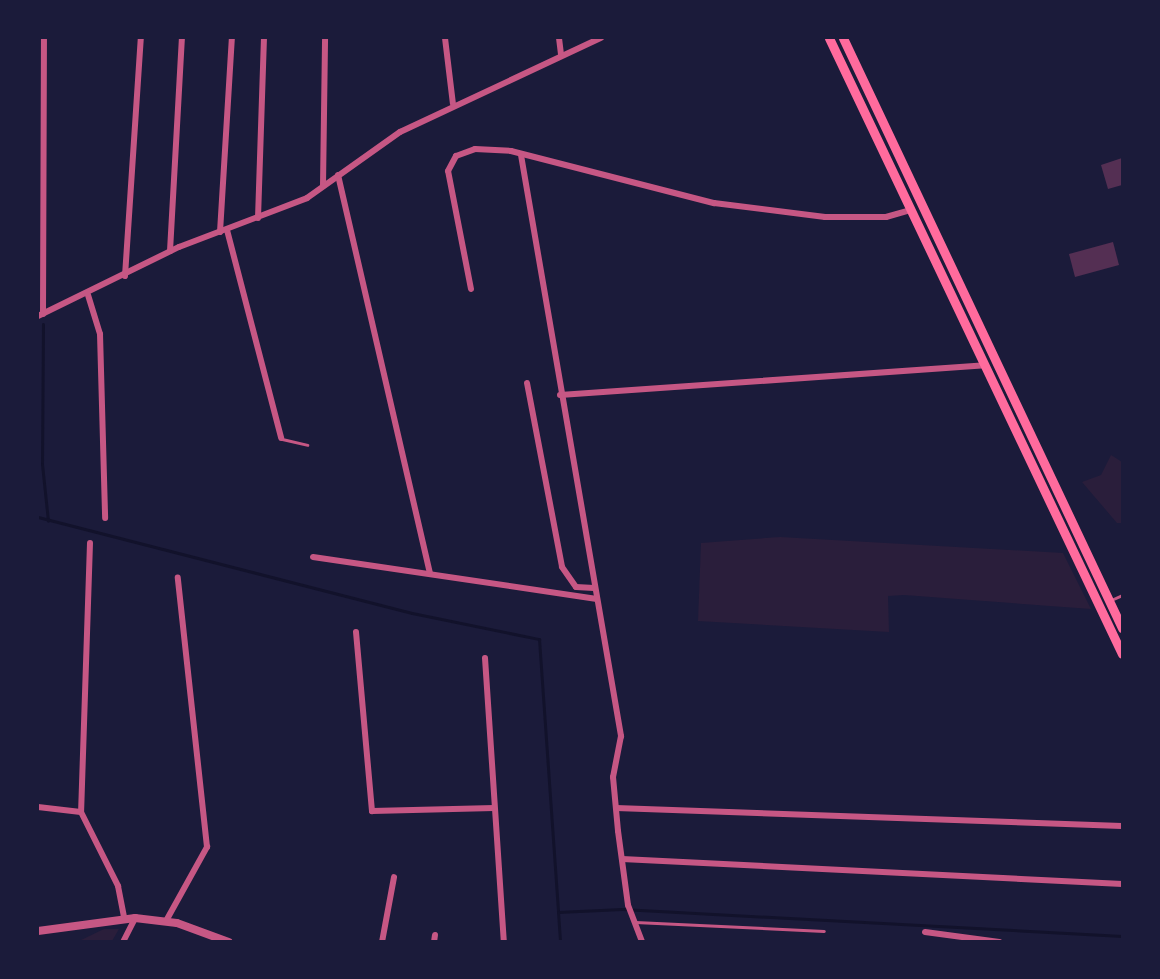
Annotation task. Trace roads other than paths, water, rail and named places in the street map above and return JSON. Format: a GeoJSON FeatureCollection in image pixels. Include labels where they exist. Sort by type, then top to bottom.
{"type":"FeatureCollection","features":[{"type":"Feature","properties":{"kind":"main road"},"geometry":{"type":"LineString","coordinates":[[829,38],[1122,654]]}},
{"type":"Feature","properties":{"kind":"main road"},"geometry":{"type":"LineString","coordinates":[[843,38],[1122,628]]}},
{"type":"Feature","properties":{"kind":"street"},"geometry":{"type":"LineString","coordinates":[[44,38],[40,315],[88,295],[170,251],[258,218],[323,186],[400,132],[453,104],[601,38]]}},
{"type":"Feature","properties":{"kind":"street"},"geometry":{"type":"LineString","coordinates":[[125,276],[141,38]]}},
{"type":"Feature","properties":{"kind":"street"},"geometry":{"type":"LineString","coordinates":[[170,251],[182,38]]}},
{"type":"Feature","properties":{"kind":"street"},"geometry":{"type":"LineString","coordinates":[[232,38],[224,231],[281,438]]}},
{"type":"Feature","properties":{"kind":"street"},"geometry":{"type":"LineString","coordinates":[[258,218],[264,38]]}},
{"type":"Feature","properties":{"kind":"street"},"geometry":{"type":"LineString","coordinates":[[323,186],[325,38]]}},
{"type":"Feature","properties":{"kind":"street"},"geometry":{"type":"LineString","coordinates":[[445,38],[453,104]]}},
{"type":"Feature","properties":{"kind":"street"},"geometry":{"type":"LineString","coordinates":[[559,38],[561,55]]}},
{"type":"Feature","properties":{"kind":"street"},"geometry":{"type":"LineString","coordinates":[[471,289],[449,167],[456,156],[475,149],[521,155],[714,203],[825,217],[886,217],[911,210]]}},
{"type":"Feature","properties":{"kind":"street"},"geometry":{"type":"LineString","coordinates":[[521,155],[560,395],[621,736],[613,777],[621,859],[633,922],[642,942]]}},
{"type":"Feature","properties":{"kind":"street"},"geometry":{"type":"LineString","coordinates":[[338,175],[430,573]]}},
{"type":"Feature","properties":{"kind":"street"},"geometry":{"type":"LineString","coordinates":[[88,295],[100,334],[105,518]]}},
{"type":"Feature","properties":{"kind":"street"},"geometry":{"type":"LineString","coordinates":[[560,395],[985,365]]}},
{"type":"Feature","properties":{"kind":"street"},"geometry":{"type":"LineString","coordinates":[[526,383],[562,567],[576,587],[594,588]]}},
{"type":"Feature","properties":{"kind":"street"},"geometry":{"type":"LineString","coordinates":[[90,543],[81,812],[118,886],[124,917]]}},
{"type":"Feature","properties":{"kind":"street"},"geometry":{"type":"LineString","coordinates":[[313,557],[597,599]]}},
{"type":"Feature","properties":{"kind":"street"},"geometry":{"type":"LineString","coordinates":[[166,921],[207,846],[178,578]]}},
{"type":"Feature","properties":{"kind":"street"},"geometry":{"type":"LineString","coordinates":[[356,632],[372,811],[494,808]]}},
{"type":"Feature","properties":{"kind":"street"},"geometry":{"type":"LineString","coordinates":[[485,658],[504,942]]}},
{"type":"Feature","properties":{"kind":"street"},"geometry":{"type":"LineString","coordinates":[[38,807],[81,812]]}},
{"type":"Feature","properties":{"kind":"street"},"geometry":{"type":"LineString","coordinates":[[616,808],[1122,826]]}},
{"type":"Feature","properties":{"kind":"street"},"geometry":{"type":"LineString","coordinates":[[621,859],[1122,884]]}},
{"type":"Feature","properties":{"kind":"street"},"geometry":{"type":"LineString","coordinates":[[381,942],[394,877]]}},
{"type":"Feature","properties":{"kind":"street"},"geometry":{"type":"LineString","coordinates":[[38,931],[124,917],[166,921],[229,942]]}},
{"type":"Feature","properties":{"kind":"street"},"geometry":{"type":"LineString","coordinates":[[123,942],[135,918]]}},
{"type":"Feature","properties":{"kind":"street"},"geometry":{"type":"LineString","coordinates":[[925,932],[999,942]]}},
{"type":"Feature","properties":{"kind":"lane"},"geometry":{"type":"LineString","coordinates":[[281,438],[308,445]]}},
{"type":"Feature","properties":{"kind":"lane"},"geometry":{"type":"LineString","coordinates":[[1110,601],[1122,595]]}},
{"type":"Feature","properties":{"kind":"lane"},"geometry":{"type":"LineString","coordinates":[[633,922],[824,931]]}},
{"type":"Feature","properties":{"kind":"waterway"},"geometry":{"type":"LineString","coordinates":[[43,324],[42,464],[48,521]]}},
{"type":"Feature","properties":{"kind":"waterway"},"geometry":{"type":"LineString","coordinates":[[38,517],[412,613],[539,639],[558,912],[622,909],[1122,936]]}},
{"type":"Feature","properties":{"kind":"waterway"},"geometry":{"type":"LineString","coordinates":[[558,912],[560,942]]}}]}
